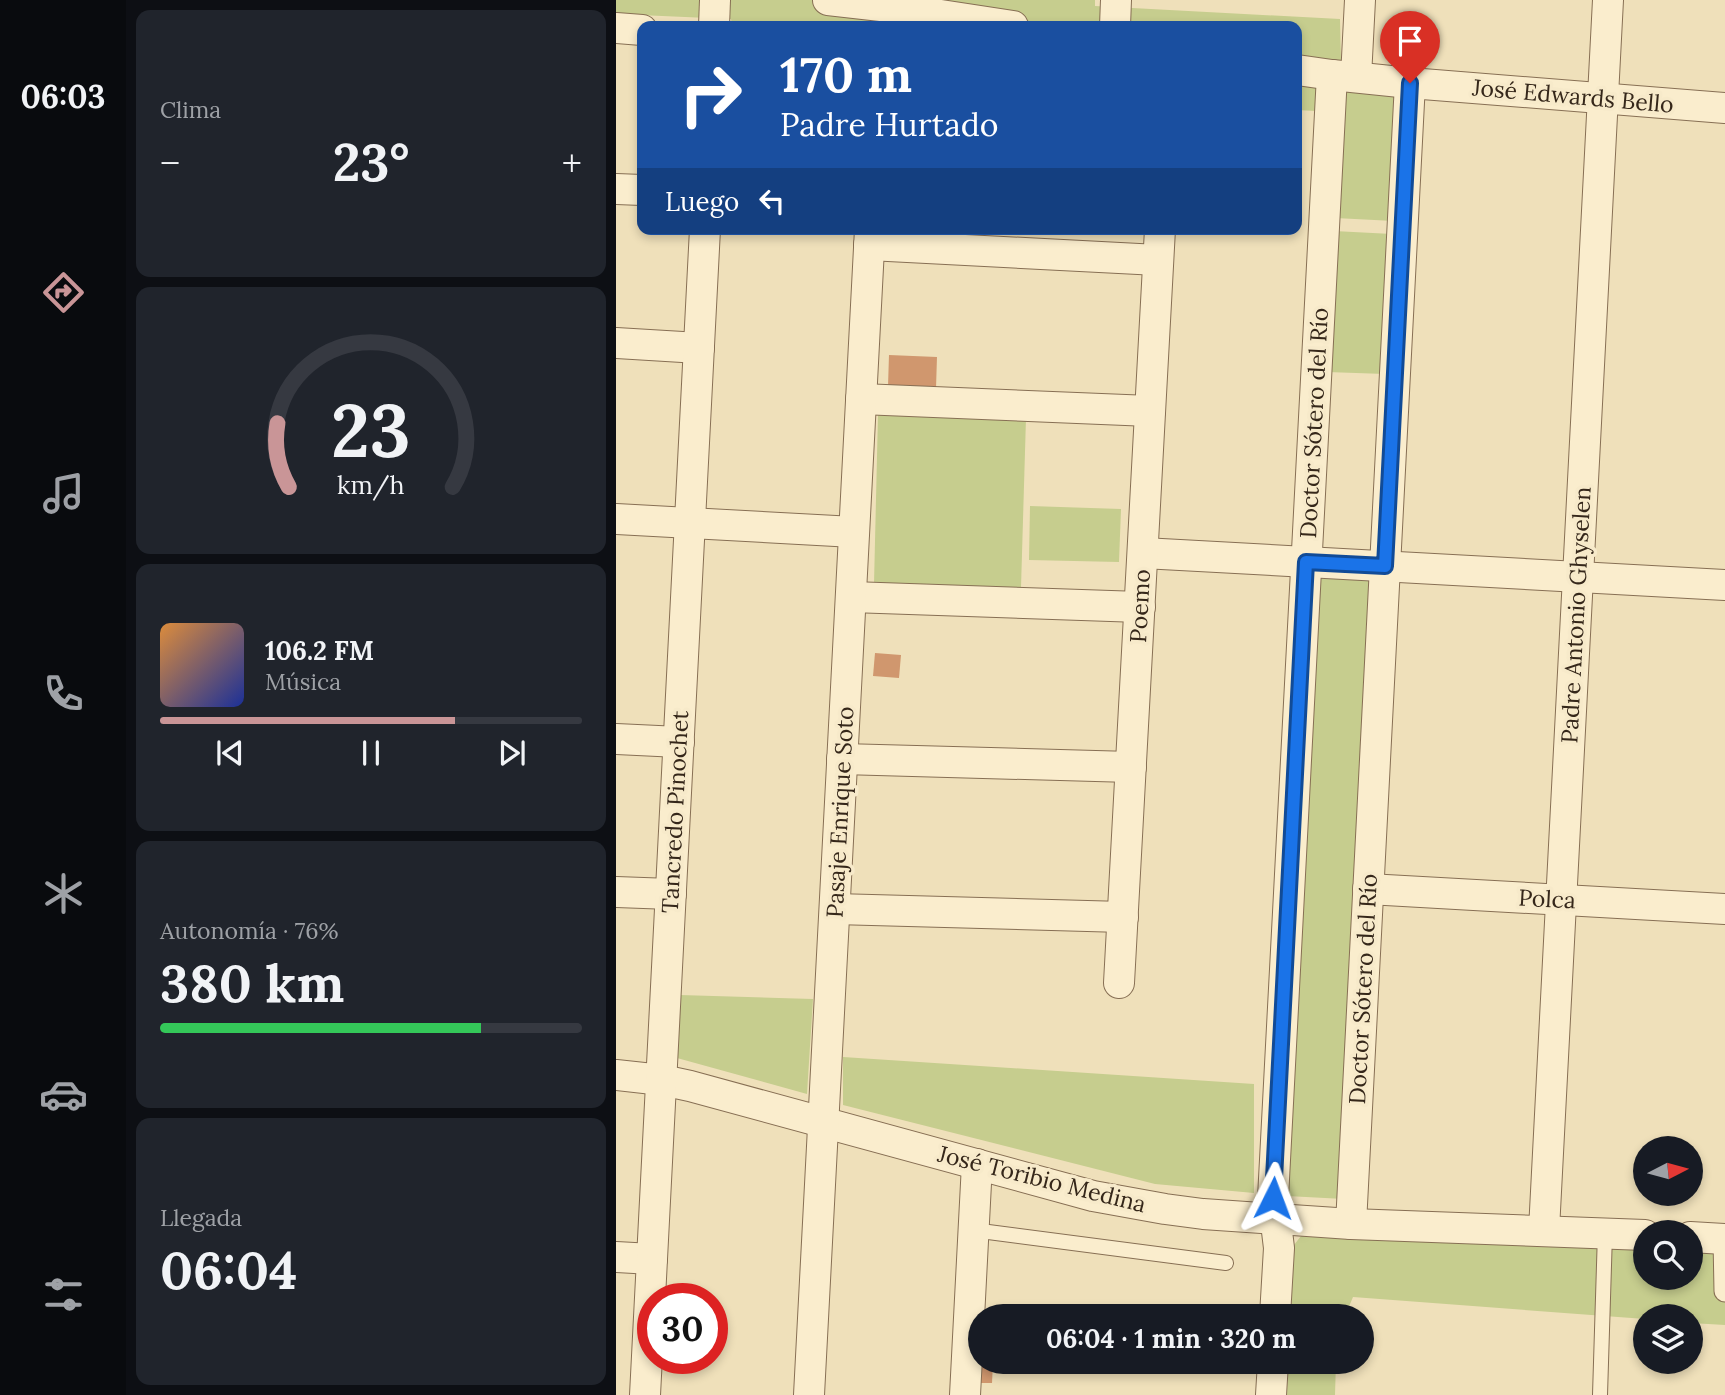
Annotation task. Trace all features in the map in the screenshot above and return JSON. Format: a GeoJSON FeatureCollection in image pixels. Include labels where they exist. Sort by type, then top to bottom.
{"type":"FeatureCollection","features":[{"type":"Feature","properties":{"kind":"street"},"geometry":{"type":"LineString","coordinates":[[714,21],[715,0]]}},
{"type":"Feature","properties":{"kind":"street"},"geometry":{"type":"LineString","coordinates":[[828,0],[881,11],[969,21]]}},
{"type":"Feature","properties":{"kind":"street"},"geometry":{"type":"LineString","coordinates":[[1115,21],[1116,0]]}},
{"type":"Feature","properties":{"kind":"street","name":"Doctor Sótero del Río"},"geometry":{"type":"LineString","coordinates":[[1276,1304],[1279,1248],[1273,1198],[1306,562],[1344,76],[1360,0]]}},
{"type":"Feature","properties":{"kind":"street","name":"Padre Antonio Ghyselen"},"geometry":{"type":"LineString","coordinates":[[1545,1230],[1608,0]]}},
{"type":"Feature","properties":{"kind":"street"},"geometry":{"type":"LineString","coordinates":[[616,28],[637,30]]}},
{"type":"Feature","properties":{"kind":"street","name":"José Edwards Bello"},"geometry":{"type":"LineString","coordinates":[[1302,70],[1410,83],[1725,108]]}},
{"type":"Feature","properties":{"kind":"street","name":"Doctor Sótero del Río"},"geometry":{"type":"LineString","coordinates":[[1351,1224],[1410,83]]}},
{"type":"Feature","properties":{"kind":"street"},"geometry":{"type":"LineString","coordinates":[[616,189],[637,190]]}},
{"type":"Feature","properties":{"kind":"street","name":"Tancredo Pinochet"},"geometry":{"type":"LineString","coordinates":[[645,1395],[705,235]]}},
{"type":"Feature","properties":{"kind":"street","name":"Poemo"},"geometry":{"type":"LineString","coordinates":[[1119,983],[1160,235]]}},
{"type":"Feature","properties":{"kind":"street"},"geometry":{"type":"LineString","coordinates":[[869,237],[1158,260]]}},
{"type":"Feature","properties":{"kind":"street","name":"Pasaje Enrique Soto"},"geometry":{"type":"LineString","coordinates":[[809,1395],[869,237]]}},
{"type":"Feature","properties":{"kind":"street"},"geometry":{"type":"LineString","coordinates":[[616,343],[699,348]]}},
{"type":"Feature","properties":{"kind":"street"},"geometry":{"type":"LineString","coordinates":[[861,399],[1150,411]]}},
{"type":"Feature","properties":{"kind":"street"},"geometry":{"type":"LineString","coordinates":[[616,519],[854,532]]}},
{"type":"Feature","properties":{"kind":"street"},"geometry":{"type":"LineString","coordinates":[[1143,553],[1725,585]]}},
{"type":"Feature","properties":{"kind":"street"},"geometry":{"type":"LineString","coordinates":[[851,597],[1140,607]]}},
{"type":"Feature","properties":{"kind":"street"},"geometry":{"type":"LineString","coordinates":[[616,739],[679,742]]}},
{"type":"Feature","properties":{"kind":"street"},"geometry":{"type":"LineString","coordinates":[[842,759],[1131,767]]}},
{"type":"Feature","properties":{"kind":"street","name":"Polca"},"geometry":{"type":"LineString","coordinates":[[1368,889],[1725,909]]}},
{"type":"Feature","properties":{"kind":"street"},"geometry":{"type":"LineString","coordinates":[[616,892],[671,894]]}},
{"type":"Feature","properties":{"kind":"street"},"geometry":{"type":"LineString","coordinates":[[835,909],[1123,917]]}},
{"type":"Feature","properties":{"kind":"street","name":"José Toribio Medina"},"geometry":{"type":"LineString","coordinates":[[616,1075],[662,1080],[708,1090],[1093,1196],[1128,1203],[1203,1214],[1351,1224],[1633,1234]]}},
{"type":"Feature","properties":{"kind":"street"},"geometry":{"type":"LineString","coordinates":[[965,1395],[977,1164]]}},
{"type":"Feature","properties":{"kind":"street"},"geometry":{"type":"LineString","coordinates":[[1703,1238],[1725,1239],[1725,1291]]}},
{"type":"Feature","properties":{"kind":"street"},"geometry":{"type":"LineString","coordinates":[[616,1257],[652,1259]]}},
{"type":"Feature","properties":{"kind":"street"},"geometry":{"type":"LineString","coordinates":[[1271,1395],[1272,1374]]}},
{"type":"Feature","properties":{"kind":"lane"},"geometry":{"type":"LineString","coordinates":[[973,1230],[1226,1263]]}},
{"type":"Feature","properties":{"kind":"lane"},"geometry":{"type":"LineString","coordinates":[[1600,1395],[1605,1233]]}},
{"type":"Feature","properties":{"kind":"green space"},"geometry":{"type":"Polygon","coordinates":[[[616,0],[1095,0],[1095,6],[1340,19],[1341,62],[1319,58],[1316,111],[1302,110],[1302,21],[731,21],[616,14],[616,0]]]}},
{"type":"Feature","properties":{"kind":"green space"},"geometry":{"type":"Polygon","coordinates":[[[1342,90],[1400,92],[1394,221],[1335,218],[1342,90]]]}},
{"type":"Feature","properties":{"kind":"green space"},"geometry":{"type":"Polygon","coordinates":[[[1334,231],[1392,234],[1385,374],[1327,372],[1334,231]]]}},
{"type":"Feature","properties":{"kind":"green space"},"geometry":{"type":"Polygon","coordinates":[[[878,414],[1026,418],[1021,588],[874,584],[878,414]]]}},
{"type":"Feature","properties":{"kind":"green space"},"geometry":{"type":"Polygon","coordinates":[[[1030,506],[1121,509],[1119,562],[1029,560],[1030,506]]]}},
{"type":"Feature","properties":{"kind":"green space"},"geometry":{"type":"Polygon","coordinates":[[[1319,571],[1376,574],[1344,1199],[1287,1196],[1319,571]]]}},
{"type":"Feature","properties":{"kind":"green space"},"geometry":{"type":"Polygon","coordinates":[[[680,995],[813,999],[807,1094],[677,1058],[680,995]]]}},
{"type":"Feature","properties":{"kind":"green space"},"geometry":{"type":"Polygon","coordinates":[[[843,1057],[1254,1084],[1254,1193],[1155,1184],[843,1105],[843,1057]]]}},
{"type":"Feature","properties":{"kind":"green space"},"geometry":{"type":"Polygon","coordinates":[[[1301,1236],[1353,1236],[1633,1249],[1633,1290],[1703,1290],[1703,1253],[1725,1254],[1725,1325],[1703,1324],[1703,1304],[1633,1304],[1633,1318],[1353,1297],[1350,1304],[1292,1304],[1294,1245],[1301,1236]]]}},
{"type":"Feature","properties":{"kind":"green space"},"geometry":{"type":"Polygon","coordinates":[[[1288,1374],[1336,1374],[1335,1395],[1287,1395],[1288,1374]]]}},
{"type":"Feature","properties":{"kind":"building"},"geometry":{"type":"Polygon","coordinates":[[[889,355],[937,357],[936,388],[888,386],[889,355]]]}},
{"type":"Feature","properties":{"kind":"building"},"geometry":{"type":"Polygon","coordinates":[[[875,653],[901,655],[899,678],[873,676],[875,653]]]}},
{"type":"Feature","properties":{"kind":"building"},"geometry":{"type":"Polygon","coordinates":[[[980,1374],[992,1374],[992,1383],[980,1383],[980,1374]]]}},
{"type":"Feature","properties":{"kind":"route"},"geometry":{"type":"LineString","coordinates":[[1273,1198],[1306,562],[1385,566],[1410,83]]}}]}
